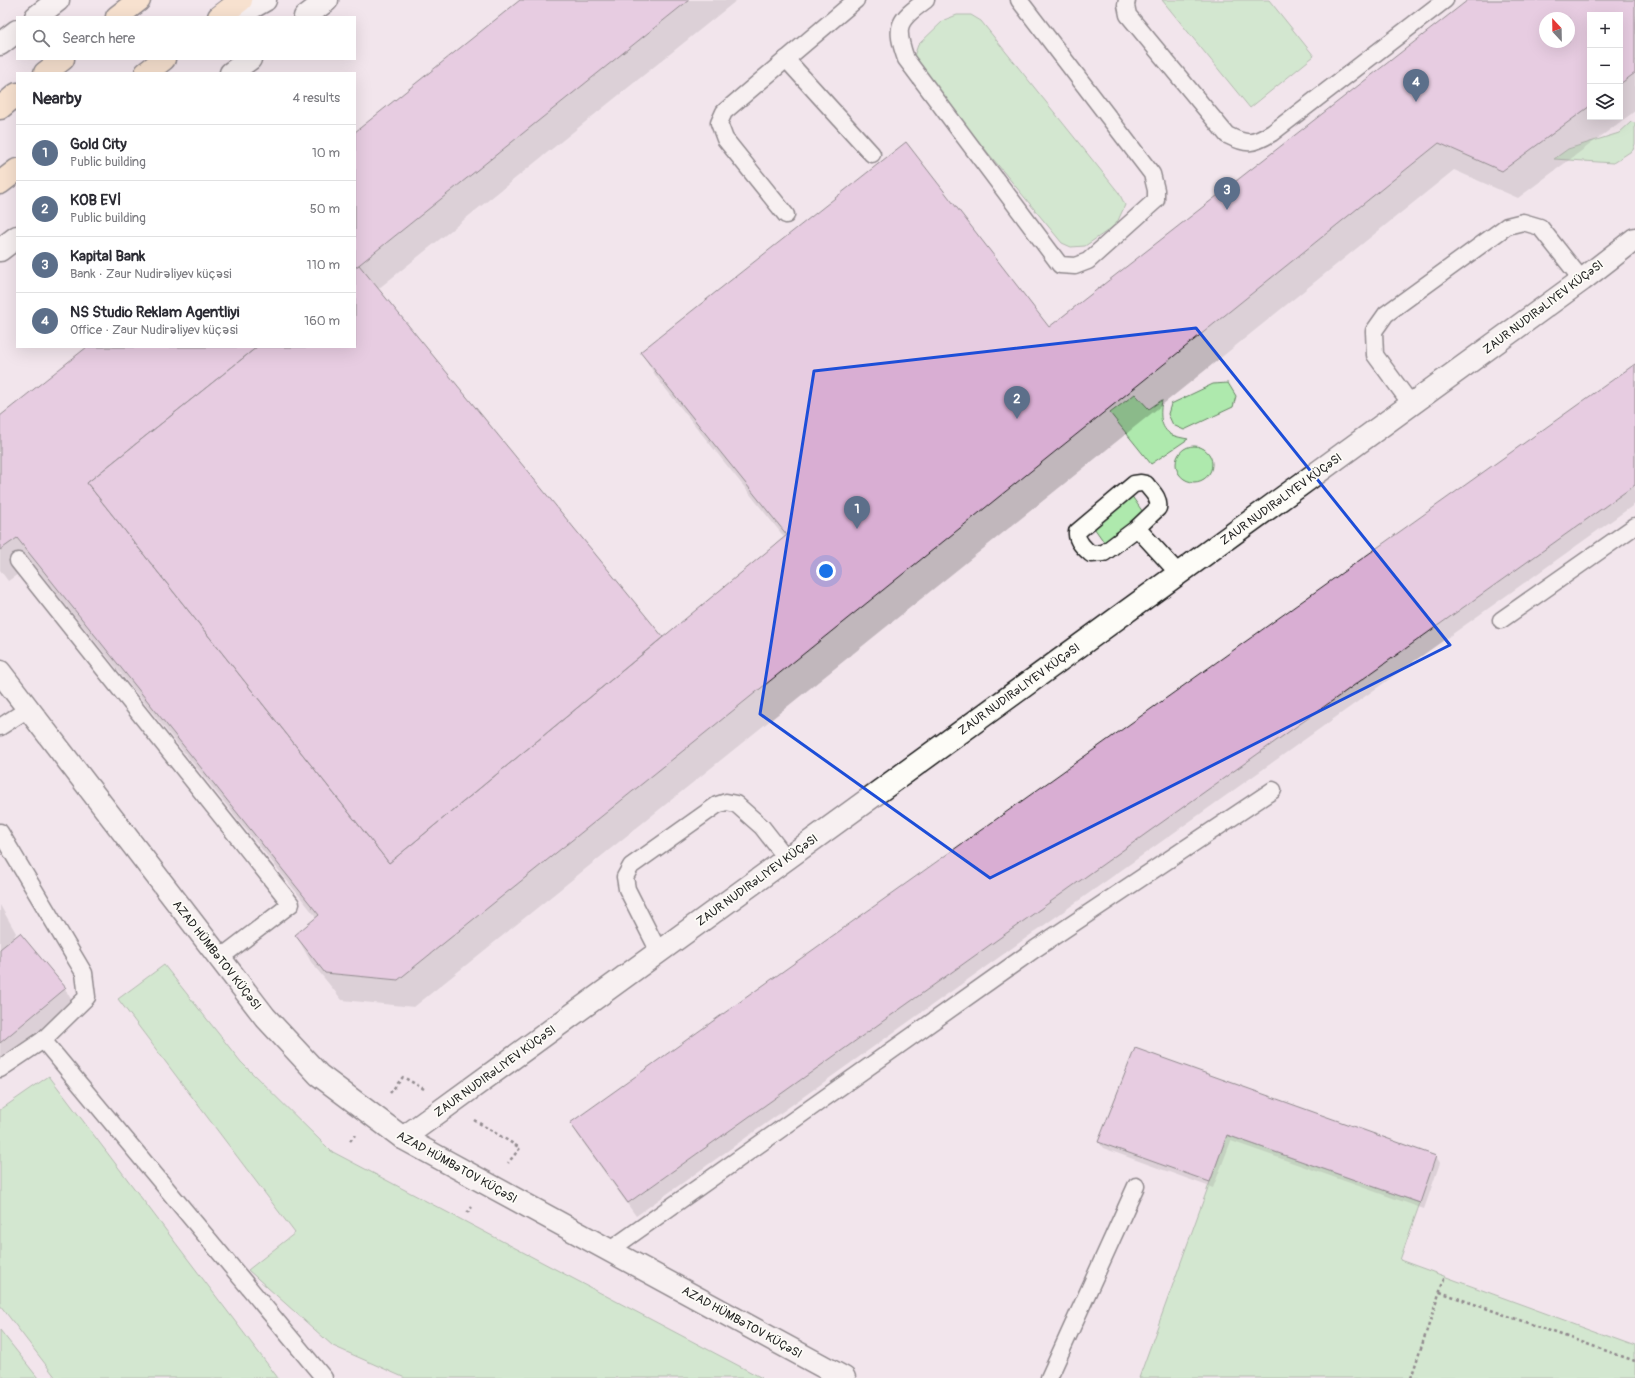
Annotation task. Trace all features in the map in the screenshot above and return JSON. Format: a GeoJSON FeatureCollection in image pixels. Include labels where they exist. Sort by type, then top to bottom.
{"type":"FeatureCollection","features":[{"type":"Feature","properties":{"kind":"main road"},"geometry":{"type":"LineString","coordinates":[[220,16],[241,0]]}},
{"type":"Feature","properties":{"kind":"main road"},"geometry":{"type":"LineString","coordinates":[[46,72],[62,60]]}},
{"type":"Feature","properties":{"kind":"main road"},"geometry":{"type":"LineString","coordinates":[[147,72],[163,60]]}},
{"type":"Feature","properties":{"kind":"main road"},"geometry":{"type":"LineString","coordinates":[[0,108],[16,95]]}},
{"type":"Feature","properties":{"kind":"main road"},"geometry":{"type":"LineString","coordinates":[[0,183],[16,171]]}},
{"type":"Feature","properties":{"kind":"street"},"geometry":{"type":"LineString","coordinates":[[37,16],[58,0]]}},
{"type":"Feature","properties":{"kind":"street"},"geometry":{"type":"LineString","coordinates":[[237,16],[264,0]]}},
{"type":"Feature","properties":{"kind":"street"},"geometry":{"type":"LineString","coordinates":[[306,16],[327,0]]}},
{"type":"Feature","properties":{"kind":"street"},"geometry":{"type":"LineString","coordinates":[[0,44],[16,32]]}},
{"type":"Feature","properties":{"kind":"street"},"geometry":{"type":"LineString","coordinates":[[232,72],[249,60]]}},
{"type":"Feature","properties":{"kind":"street"},"geometry":{"type":"LineString","coordinates":[[0,250],[16,237]]}},
{"type":"Feature","properties":{"kind":"street","name":"ZAUR NUDIRƏLIYEV KÜÇƏSI"},"geometry":{"type":"LineString","coordinates":[[403,1138],[1582,280],[1635,239]]}},
{"type":"Feature","properties":{"kind":"street","name":"AZAD HÜMBƏTOV KÜÇƏSI"},"geometry":{"type":"LineString","coordinates":[[0,672],[265,1017],[319,1075],[403,1138],[844,1378]]}},
{"type":"Feature","properties":{"kind":"lane"},"geometry":{"type":"LineString","coordinates":[[786,215],[725,138],[719,123],[724,112],[856,0]]}},
{"type":"Feature","properties":{"kind":"lane"},"geometry":{"type":"LineString","coordinates":[[926,0],[907,14],[899,29],[900,43],[906,59],[1060,265],[1075,266],[1088,261],[1156,200],[1156,190],[1152,174],[1019,0]]}},
{"type":"Feature","properties":{"kind":"lane"},"geometry":{"type":"LineString","coordinates":[[1127,0],[1126,5],[1128,15],[1227,134],[1241,142],[1258,141],[1272,133],[1445,0]]}},
{"type":"Feature","properties":{"kind":"lane"},"geometry":{"type":"LineString","coordinates":[[786,59],[872,154]]}},
{"type":"Feature","properties":{"kind":"lane"},"geometry":{"type":"LineString","coordinates":[[1411,404],[1375,355],[1374,331],[1386,314],[1392,309],[1507,226],[1523,222],[1540,227],[1582,280]]}},
{"type":"Feature","properties":{"kind":"lane"},"geometry":{"type":"LineString","coordinates":[[1141,483],[1146,484],[1159,502],[1158,508],[1137,528],[1104,553],[1098,554],[1092,554],[1086,551],[1076,535],[1077,532],[1134,484],[1141,483]]}},
{"type":"Feature","properties":{"kind":"lane"},"geometry":{"type":"LineString","coordinates":[[1501,620],[1635,526]]}},
{"type":"Feature","properties":{"kind":"lane"},"geometry":{"type":"LineString","coordinates":[[1137,528],[1179,574]]}},
{"type":"Feature","properties":{"kind":"lane"},"geometry":{"type":"LineString","coordinates":[[18,561],[291,904],[220,958]]}},
{"type":"Feature","properties":{"kind":"lane"},"geometry":{"type":"LineString","coordinates":[[0,727],[28,709]]}},
{"type":"Feature","properties":{"kind":"lane"},"geometry":{"type":"LineString","coordinates":[[610,1250],[1035,949],[1273,790]]}},
{"type":"Feature","properties":{"kind":"lane"},"geometry":{"type":"LineString","coordinates":[[659,952],[627,889],[625,877],[631,866],[717,806],[726,802],[736,804],[762,827],[787,858]]}},
{"type":"Feature","properties":{"kind":"lane"},"geometry":{"type":"LineString","coordinates":[[0,832],[84,972],[87,997],[43,1040],[0,1069]]}},
{"type":"Feature","properties":{"kind":"lane"},"geometry":{"type":"LineString","coordinates":[[43,1040],[324,1378]]}},
{"type":"Feature","properties":{"kind":"lane"},"geometry":{"type":"LineString","coordinates":[[1049,1378],[1136,1186]]}},
{"type":"Feature","properties":{"kind":"path"},"geometry":{"type":"LineString","coordinates":[[1411,1378],[1445,1276]]}},
{"type":"Feature","properties":{"kind":"path"},"geometry":{"type":"LineString","coordinates":[[1440,1292],[1635,1361]]}},
{"type":"Feature","properties":{"kind":"highlighted area"},"geometry":{"type":"Polygon","coordinates":[[[1196,328],[1450,645],[990,878],[760,714],[814,371],[1196,328]]]}},
{"type":"Feature","properties":{"kind":"green space"},"geometry":{"type":"Polygon","coordinates":[[[1162,0],[1269,0],[1314,56],[1250,108],[1162,0]]]}},
{"type":"Feature","properties":{"kind":"green space"},"geometry":{"type":"Polygon","coordinates":[[[957,15],[971,15],[981,21],[1119,193],[1125,205],[1116,225],[1085,246],[1071,247],[1062,243],[920,70],[914,56],[918,45],[944,20],[957,15]]]}},
{"type":"Feature","properties":{"kind":"green space"},"geometry":{"type":"Polygon","coordinates":[[[1631,122],[1635,123],[1635,144],[1633,150],[1613,163],[1554,159],[1568,149],[1619,133],[1631,122]]]}},
{"type":"Feature","properties":{"kind":"green space"},"geometry":{"type":"Polygon","coordinates":[[[1228,383],[1236,396],[1233,407],[1184,430],[1173,425],[1168,414],[1171,404],[1213,384],[1228,383]]]}},
{"type":"Feature","properties":{"kind":"green space"},"geometry":{"type":"Polygon","coordinates":[[[1135,394],[1149,409],[1162,400],[1161,420],[1165,428],[1172,435],[1188,439],[1151,464],[1110,413],[1135,394]]]}},
{"type":"Feature","properties":{"kind":"green space"},"geometry":{"type":"Polygon","coordinates":[[[1198,446],[1207,451],[1211,457],[1211,471],[1207,477],[1198,482],[1190,482],[1181,477],[1177,471],[1176,460],[1181,451],[1187,447],[1198,446]]]}},
{"type":"Feature","properties":{"kind":"green space"},"geometry":{"type":"Polygon","coordinates":[[[1131,495],[1145,515],[1104,542],[1090,522],[1131,495]]]}},
{"type":"Feature","properties":{"kind":"green space"},"geometry":{"type":"Polygon","coordinates":[[[164,965],[241,1062],[331,1151],[762,1378],[405,1378],[333,1346],[248,1270],[295,1233],[118,999],[164,965]]]}},
{"type":"Feature","properties":{"kind":"green space"},"geometry":{"type":"Polygon","coordinates":[[[49,1076],[278,1378],[56,1378],[0,1305],[0,1110],[49,1076]]]}},
{"type":"Feature","properties":{"kind":"green space"},"geometry":{"type":"Polygon","coordinates":[[[1227,1135],[1420,1203],[1400,1260],[1635,1346],[1635,1378],[1139,1378],[1227,1135]]]}},
{"type":"Feature","properties":{"kind":"green space"},"geometry":{"type":"Polygon","coordinates":[[[0,1330],[38,1378],[4,1378],[0,1373],[0,1330]]]}},
{"type":"Feature","properties":{"kind":"building"},"geometry":{"type":"Polygon","coordinates":[[[520,0],[689,0],[356,267],[356,131],[520,0]]]}},
{"type":"Feature","properties":{"kind":"building"},"geometry":{"type":"Polygon","coordinates":[[[1468,0],[1635,0],[1635,73],[1623,82],[1623,12],[1587,12],[1587,108],[1502,171],[1439,143],[398,980],[325,973],[295,935],[319,915],[17,538],[0,550],[0,416],[86,348],[256,348],[87,483],[389,863],[787,535],[640,352],[906,142],[1049,327],[1468,0]]]}},
{"type":"Feature","properties":{"kind":"building"},"geometry":{"type":"Polygon","coordinates":[[[359,265],[663,637],[389,863],[87,483],[256,348],[356,348],[356,267],[359,265]]]}},
{"type":"Feature","properties":{"kind":"building"},"geometry":{"type":"Polygon","coordinates":[[[1635,364],[1635,485],[628,1203],[570,1123],[1635,364]]]}},
{"type":"Feature","properties":{"kind":"building"},"geometry":{"type":"Polygon","coordinates":[[[20,933],[66,988],[0,1043],[0,949],[20,933]]]}},
{"type":"Feature","properties":{"kind":"building"},"geometry":{"type":"Polygon","coordinates":[[[1135,1048],[1436,1156],[1420,1203],[1227,1135],[1210,1182],[1098,1142],[1135,1048]]]}},
{"type":"Feature","properties":{"kind":"place","name":"NS Studio Reklam Agentliyi"},"geometry":{"type":"Point","coordinates":[1416,102]}},
{"type":"Feature","properties":{"kind":"place","name":"Kapital Bank"},"geometry":{"type":"Point","coordinates":[1227,210]}},
{"type":"Feature","properties":{"kind":"place","name":"KOB EVİ"},"geometry":{"type":"Point","coordinates":[1017,419]}},
{"type":"Feature","properties":{"kind":"place","name":"Gold City"},"geometry":{"type":"Point","coordinates":[857,529]}}]}
